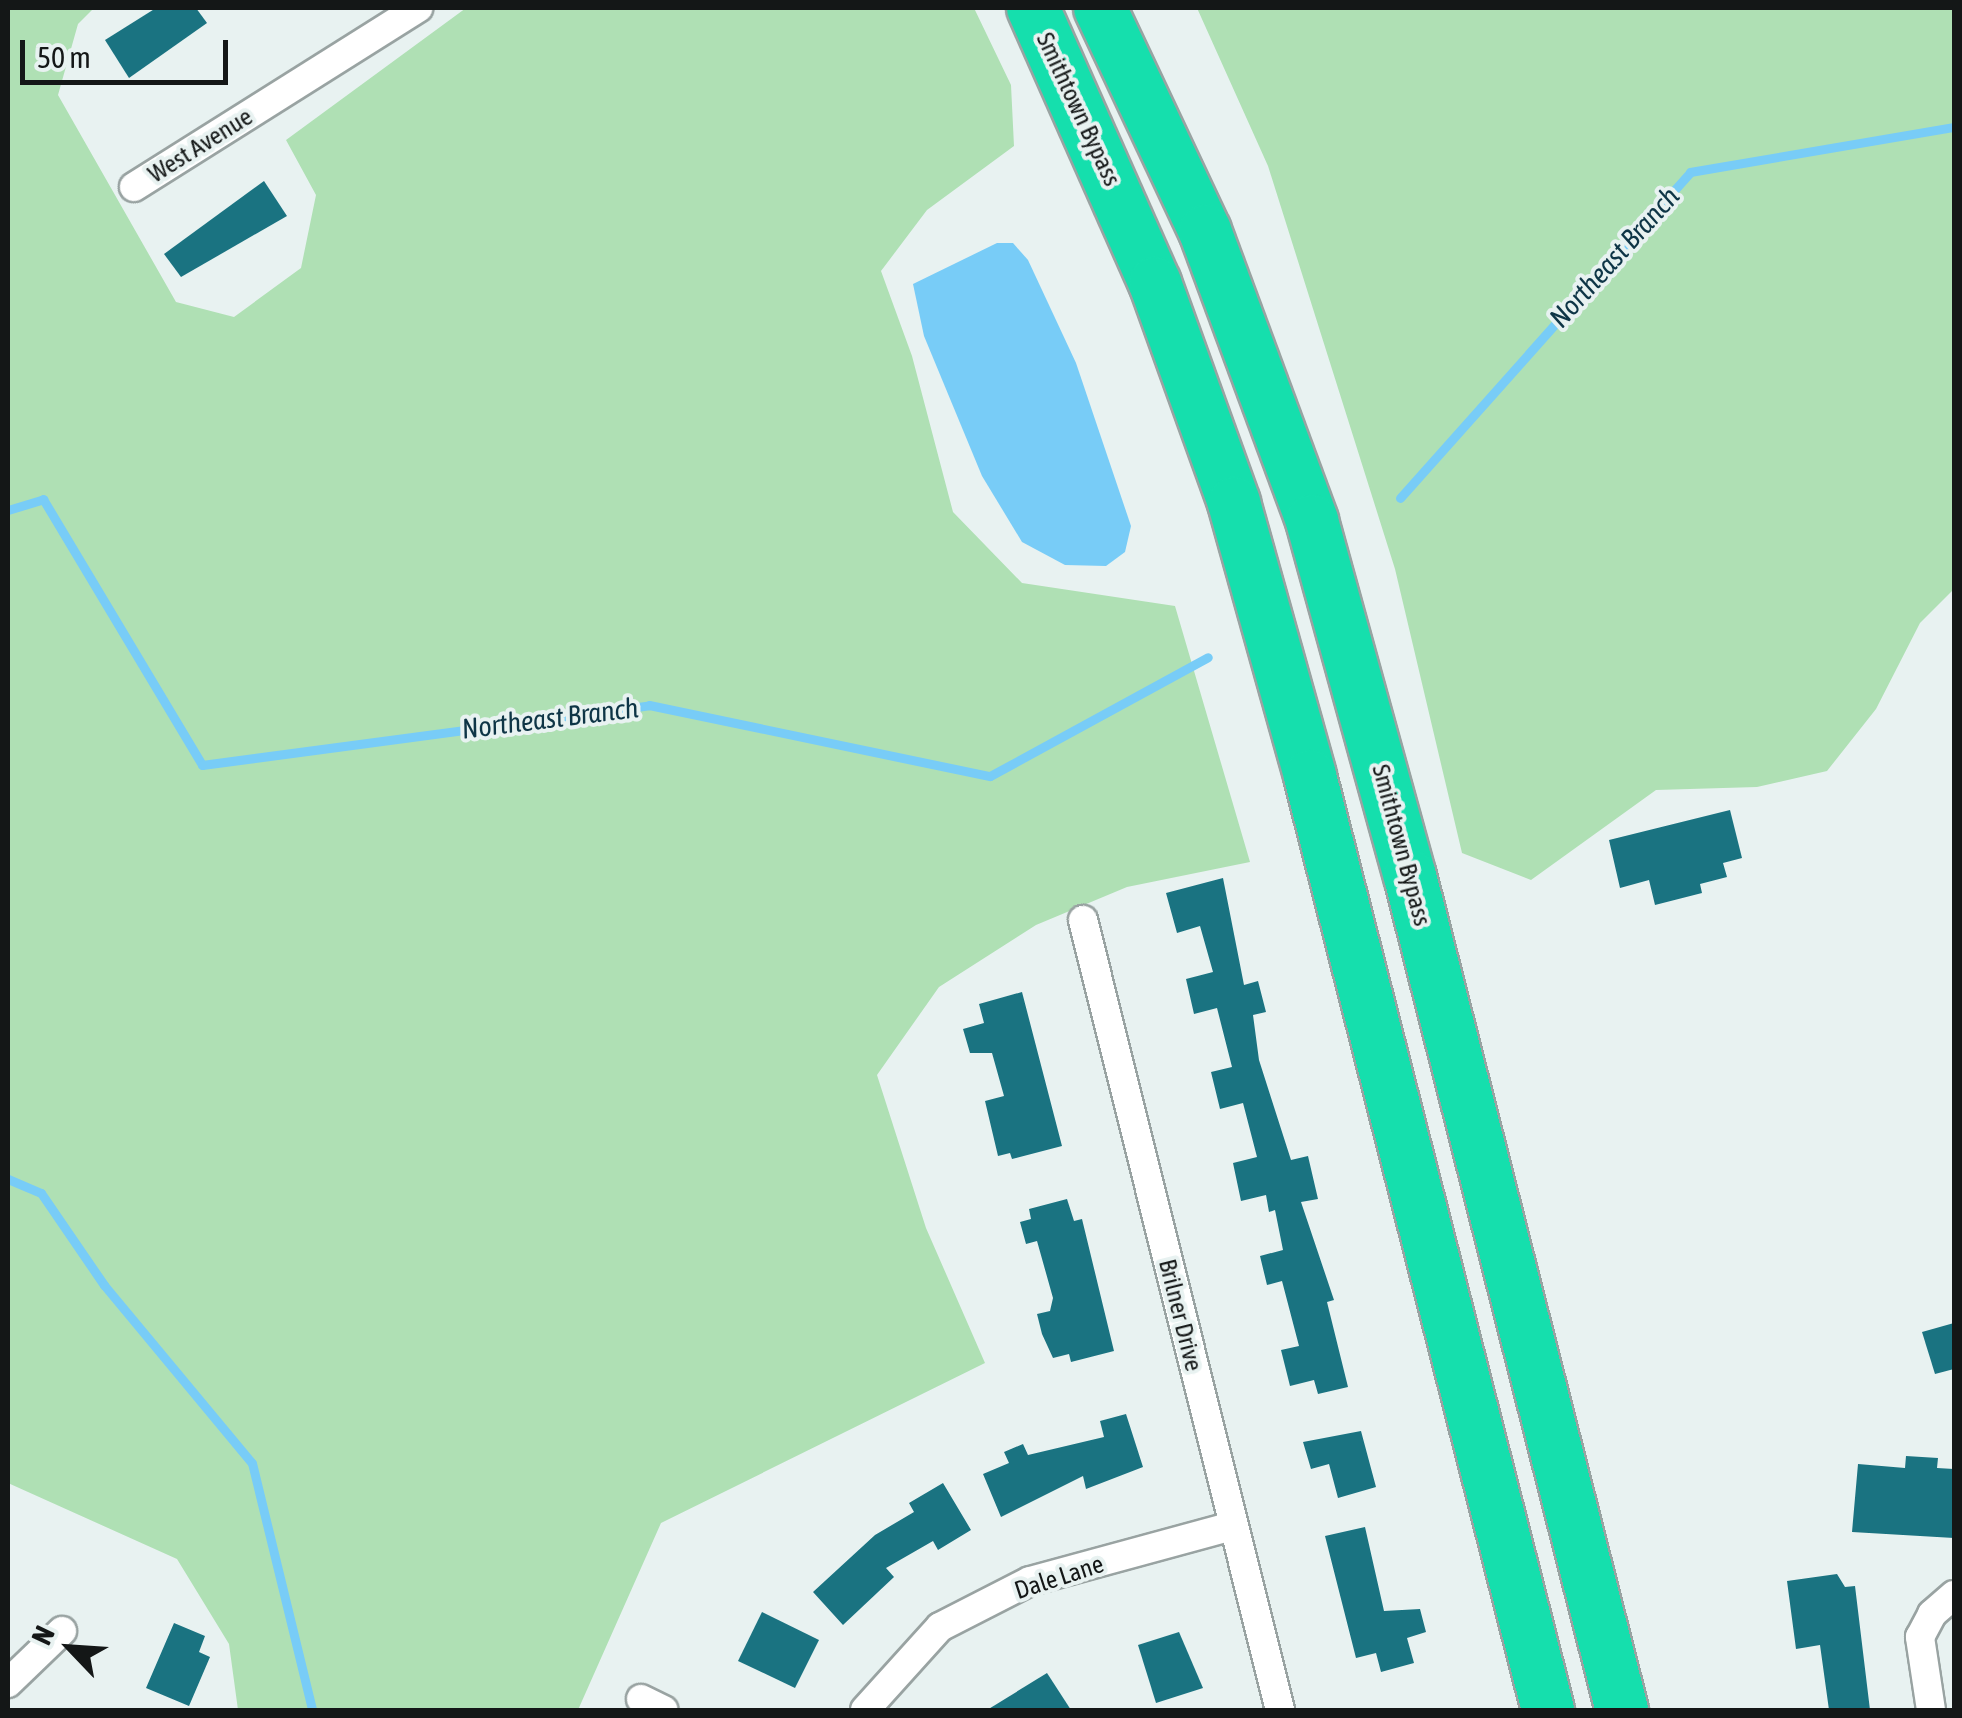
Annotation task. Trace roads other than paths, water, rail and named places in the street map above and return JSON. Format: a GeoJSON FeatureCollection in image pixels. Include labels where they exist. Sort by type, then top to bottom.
{"type":"FeatureCollection","features":[{"type":"Feature","properties":{"kind":"highway","name":"Smithtown Bypass"},"geometry":{"type":"LineString","coordinates":[[1032,8],[1148,266],[1234,503],[1305,758],[1548,1710]]}},
{"type":"Feature","properties":{"kind":"highway","name":"Smithtown Bypass"},"geometry":{"type":"LineString","coordinates":[[1100,8],[1205,231],[1312,521],[1410,876],[1622,1710]]}},
{"type":"Feature","properties":{"kind":"street","name":"West Avenue"},"geometry":{"type":"LineString","coordinates":[[134,187],[418,8]]}},
{"type":"Feature","properties":{"kind":"street","name":"Brilner Drive"},"geometry":{"type":"LineString","coordinates":[[1083,920],[1280,1710]]}},
{"type":"Feature","properties":{"kind":"street","name":"Dale Lane"},"geometry":{"type":"LineString","coordinates":[[866,1710],[940,1627],[1016,1589],[1233,1526]]}},
{"type":"Feature","properties":{"kind":"street"},"geometry":{"type":"LineString","coordinates":[[1931,1710],[1920,1636],[1932,1614],[1954,1595]]}},
{"type":"Feature","properties":{"kind":"street"},"geometry":{"type":"LineString","coordinates":[[8,1684],[62,1631]]}},
{"type":"Feature","properties":{"kind":"water"},"geometry":{"type":"Polygon","coordinates":[[[997,243],[1013,243],[1028,260],[1076,363],[1131,526],[1125,552],[1106,566],[1065,565],[1022,542],[982,476],[924,336],[913,284],[997,243]]]}},
{"type":"Feature","properties":{"kind":"waterway","name":"Northeast Branch"},"geometry":{"type":"LineString","coordinates":[[1400,498],[1690,172],[1954,127]]}},
{"type":"Feature","properties":{"kind":"waterway","name":"Northeast Branch"},"geometry":{"type":"LineString","coordinates":[[8,510],[43,499],[202,765],[649,705],[990,776],[1208,657]]}},
{"type":"Feature","properties":{"kind":"waterway"},"geometry":{"type":"LineString","coordinates":[[8,1179],[41,1193],[104,1285],[252,1463],[312,1710]]}}]}
